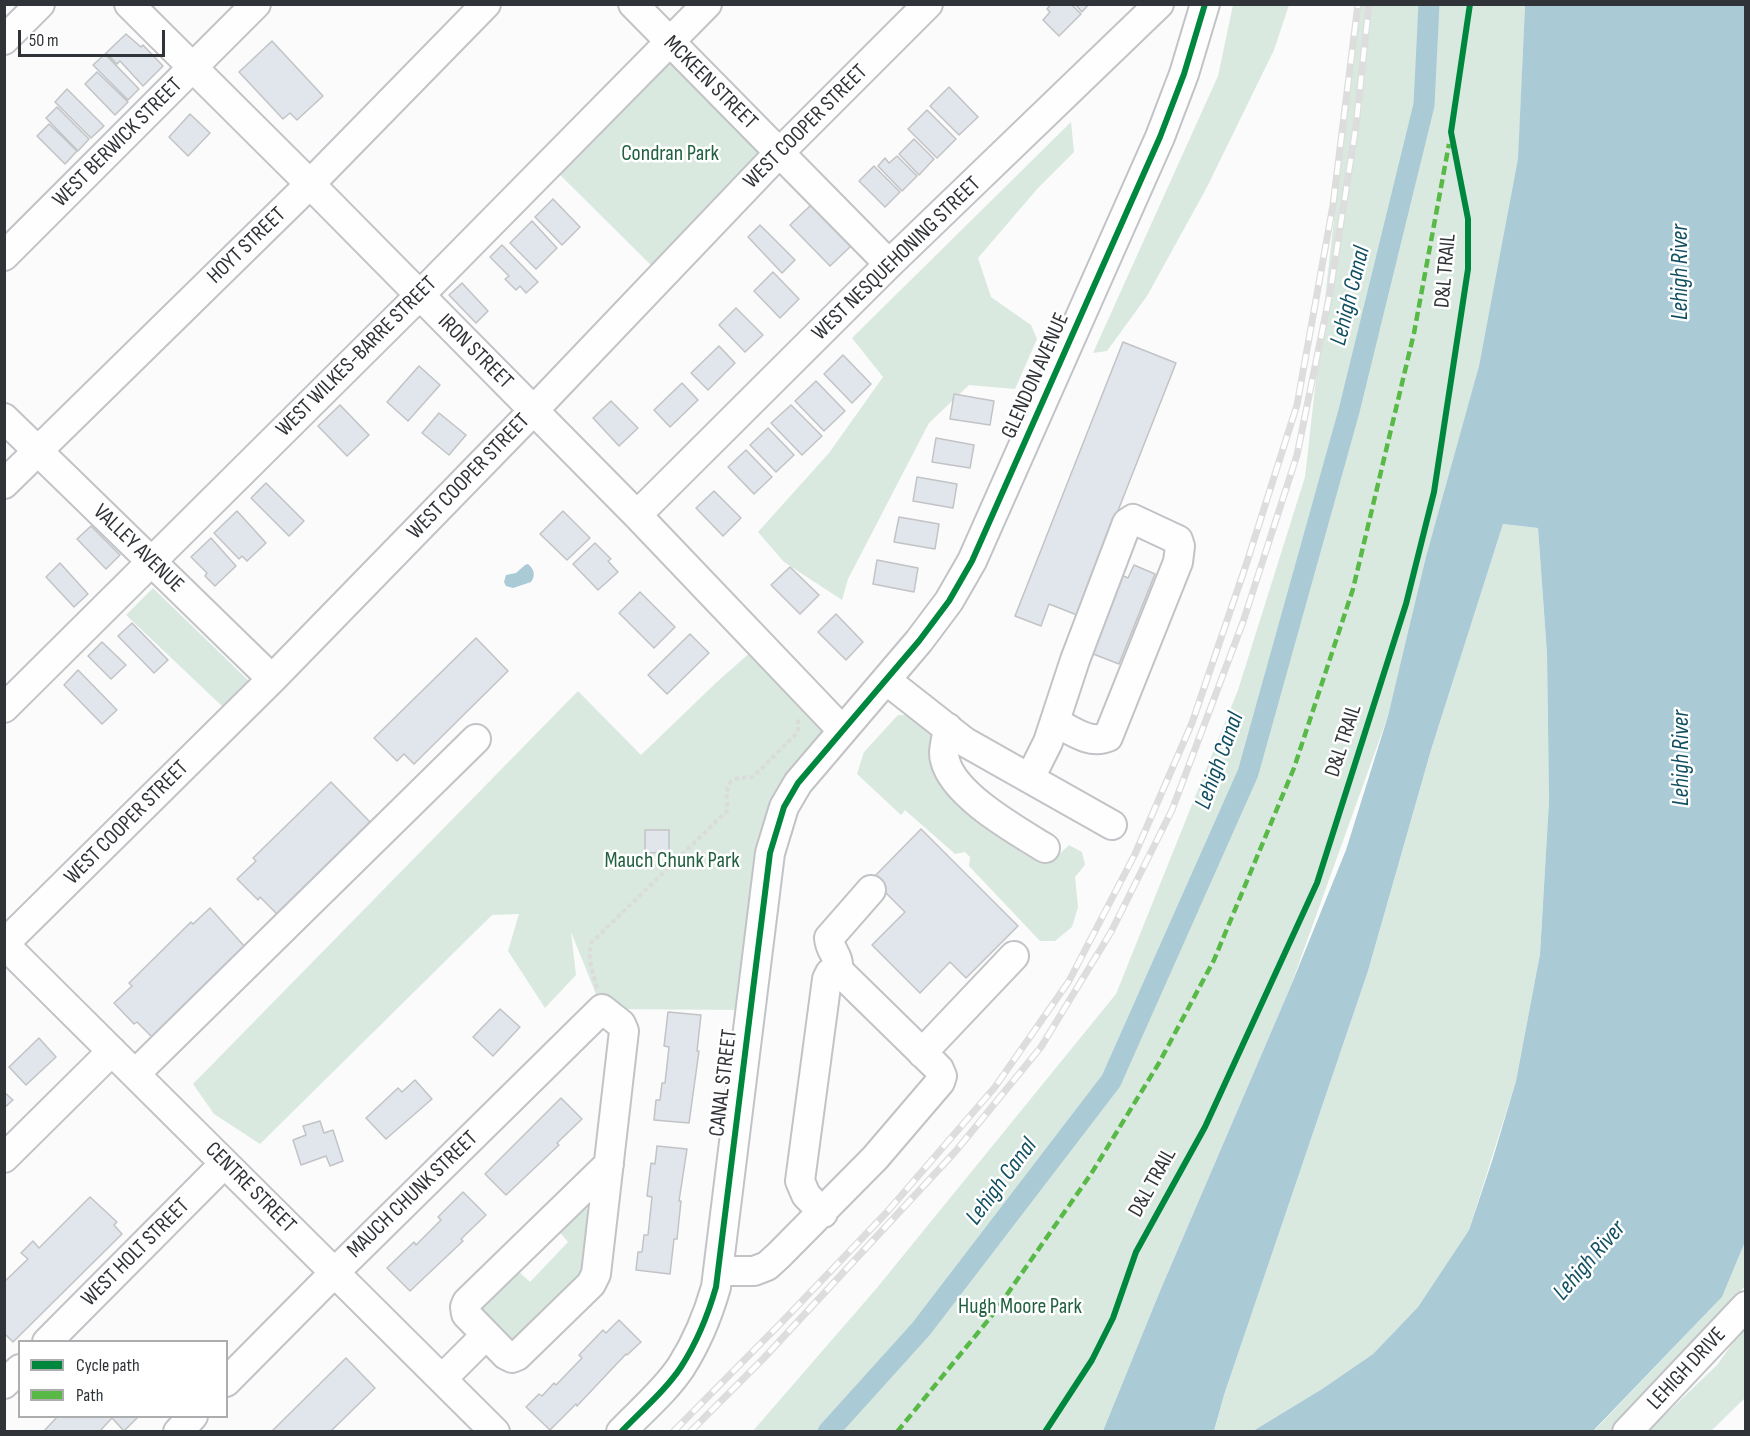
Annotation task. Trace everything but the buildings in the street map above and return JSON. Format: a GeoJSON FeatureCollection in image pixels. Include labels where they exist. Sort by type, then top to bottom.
{"type":"FeatureCollection","features":[{"type":"Feature","properties":{"kind":"street"},"geometry":{"type":"LineString","coordinates":[[4,40],[40,4]]}},
{"type":"Feature","properties":{"kind":"street","name":"IRON STREET"},"geometry":{"type":"LineString","coordinates":[[129,4],[637,515],[842,730]]}},
{"type":"Feature","properties":{"kind":"street","name":"WEST BERWICK STREET"},"geometry":{"type":"LineString","coordinates":[[4,256],[256,4]]}},
{"type":"Feature","properties":{"kind":"street","name":"HOYT STREET"},"geometry":{"type":"LineString","coordinates":[[4,484],[310,184],[486,4]]}},
{"type":"Feature","properties":{"kind":"street","name":"MCKEEN STREET"},"geometry":{"type":"LineString","coordinates":[[633,4],[890,264]]}},
{"type":"Feature","properties":{"kind":"street","name":"WEST WILKES-BARRE STREET"},"geometry":{"type":"LineString","coordinates":[[4,708],[419,296],[707,4]]}},
{"type":"Feature","properties":{"kind":"street","name":"WEST COOPER STREET"},"geometry":{"type":"LineString","coordinates":[[4,944],[272,679],[533,411],[779,153],[928,4]]}},
{"type":"Feature","properties":{"kind":"street","name":"WEST NESQUEHONING STREET"},"geometry":{"type":"LineString","coordinates":[[637,515],[890,264],[1159,4]]}},
{"type":"Feature","properties":{"kind":"street","name":"GLENDON AVENUE"},"geometry":{"type":"LineString","coordinates":[[842,730],[937,618],[982,542],[1160,137],[1184,74],[1205,4]]}},
{"type":"Feature","properties":{"kind":"street","name":"VALLEY AVENUE"},"geometry":{"type":"LineString","coordinates":[[4,418],[272,679]]}},
{"type":"Feature","properties":{"kind":"street"},"geometry":{"type":"LineString","coordinates":[[1030,778],[1048,742],[1075,660],[1127,523],[1133,519],[1178,540],[1180,546],[1178,562],[1108,736],[1100,741],[1090,740],[1055,722]]}},
{"type":"Feature","properties":{"kind":"street"},"geometry":{"type":"LineString","coordinates":[[886,680],[965,742],[1112,825]]}},
{"type":"Feature","properties":{"kind":"street"},"geometry":{"type":"LineString","coordinates":[[948,728],[944,758],[957,784],[996,818],[1045,848]]}},
{"type":"Feature","properties":{"kind":"street","name":"CANAL STREET"},"geometry":{"type":"LineString","coordinates":[[621,1431],[680,1368],[707,1315],[719,1271],[770,853],[779,820],[790,796],[807,771],[842,730]]}},
{"type":"Feature","properties":{"kind":"street"},"geometry":{"type":"LineString","coordinates":[[135,1074],[476,739]]}},
{"type":"Feature","properties":{"kind":"street"},"geometry":{"type":"LineString","coordinates":[[838,972],[839,962],[829,944],[829,938],[871,890]]}},
{"type":"Feature","properties":{"kind":"street","name":"CENTRE STREET"},"geometry":{"type":"LineString","coordinates":[[4,944],[495,1431]]}},
{"type":"Feature","properties":{"kind":"street"},"geometry":{"type":"LineString","coordinates":[[922,1053],[1014,956]]}},
{"type":"Feature","properties":{"kind":"street"},"geometry":{"type":"LineString","coordinates":[[719,1271],[754,1271],[767,1266],[823,1213],[875,1158],[940,1082],[942,1076],[939,1069],[838,972],[830,973],[827,979],[800,1181],[806,1195],[823,1213]]}},
{"type":"Feature","properties":{"kind":"street"},"geometry":{"type":"LineString","coordinates":[[602,1009],[621,1024],[624,1031],[609,1164],[594,1280],[517,1356],[512,1358],[506,1355],[466,1314],[466,1302],[609,1164]]}},
{"type":"Feature","properties":{"kind":"street","name":"MAUCH CHUNK STREET"},"geometry":{"type":"LineString","coordinates":[[228,1380],[602,1009]]}},
{"type":"Feature","properties":{"kind":"street"},"geometry":{"type":"LineString","coordinates":[[4,1158],[112,1051]]}},
{"type":"Feature","properties":{"kind":"street","name":"WEST HOLT STREET"},"geometry":{"type":"LineString","coordinates":[[48,1340],[225,1164]]}},
{"type":"Feature","properties":{"kind":"street","name":"LEHIGH DRIVE"},"geometry":{"type":"LineString","coordinates":[[1627,1431],[1746,1306]]}},
{"type":"Feature","properties":{"kind":"street"},"geometry":{"type":"LineString","coordinates":[[442,1379],[486,1335]]}},
{"type":"Feature","properties":{"kind":"street"},"geometry":{"type":"LineString","coordinates":[[4,1384],[18,1371]]}},
{"type":"Feature","properties":{"kind":"street"},"geometry":{"type":"LineString","coordinates":[[178,1431],[191,1418]]}},
{"type":"Feature","properties":{"kind":"path"},"geometry":{"type":"LineString","coordinates":[[602,1009],[590,960],[591,943],[727,811],[726,789],[730,783],[736,778],[754,776],[798,732],[798,718],[815,701]]}},
{"type":"Feature","properties":{"kind":"green space"},"geometry":{"type":"Polygon","coordinates":[[[1233,5],[1289,5],[1274,50],[1206,189],[1147,296],[1107,351],[1093,353],[1218,76],[1233,5]]]}},
{"type":"Feature","properties":{"kind":"green space","name":"Hugh Moore Park"},"geometry":{"type":"Polygon","coordinates":[[[1358,5],[1525,5],[1518,167],[1479,366],[1388,716],[1290,988],[1160,1291],[1103,1431],[752,1432],[876,1289],[1116,994],[1238,690],[1305,477],[1358,5]]]}},
{"type":"Feature","properties":{"kind":"green space","name":"Condran Park"},"geometry":{"type":"Polygon","coordinates":[[[670,42],[779,153],[662,276],[549,164],[670,42]]]}},
{"type":"Feature","properties":{"kind":"green space"},"geometry":{"type":"Polygon","coordinates":[[[1071,122],[1074,152],[1038,188],[978,258],[991,297],[1031,325],[1037,339],[1015,389],[969,385],[929,423],[848,579],[842,600],[784,562],[758,532],[829,453],[883,377],[852,338],[1071,122]]]}},
{"type":"Feature","properties":{"kind":"green space"},"geometry":{"type":"Polygon","coordinates":[[[1503,524],[1538,528],[1547,654],[1549,801],[1540,954],[1516,1081],[1469,1230],[1418,1307],[1373,1354],[1322,1389],[1253,1431],[1214,1432],[1224,1395],[1368,971],[1431,750],[1503,524]]]}},
{"type":"Feature","properties":{"kind":"green space"},"geometry":{"type":"Polygon","coordinates":[[[153,588],[251,683],[224,708],[126,615],[153,588]]]}},
{"type":"Feature","properties":{"kind":"green space","name":"Mauch Chunk Park"},"geometry":{"type":"Polygon","coordinates":[[[760,644],[842,730],[775,833],[751,1010],[602,1009],[571,932],[576,975],[545,1008],[508,951],[519,914],[492,915],[260,1144],[214,1114],[193,1084],[578,691],[641,755],[760,644]]]}},
{"type":"Feature","properties":{"kind":"green space"},"geometry":{"type":"Polygon","coordinates":[[[898,715],[914,715],[932,732],[938,742],[940,773],[947,794],[976,819],[1024,854],[1051,862],[1069,845],[1082,852],[1085,865],[1075,877],[1078,907],[1072,927],[1055,941],[1040,941],[969,866],[970,857],[965,852],[955,854],[905,810],[901,815],[857,774],[864,752],[898,715]]]}},
{"type":"Feature","properties":{"kind":"green space"},"geometry":{"type":"Polygon","coordinates":[[[583,1207],[591,1211],[587,1272],[513,1343],[482,1312],[482,1307],[518,1271],[530,1282],[568,1242],[558,1230],[583,1207]]]}},
{"type":"Feature","properties":{"kind":"green space"},"geometry":{"type":"Polygon","coordinates":[[[1745,1242],[1745,1286],[1638,1407],[1609,1431],[1593,1432],[1722,1297],[1745,1242]]]}},
{"type":"Feature","properties":{"kind":"green space"},"geometry":{"type":"Polygon","coordinates":[[[1745,1326],[1745,1398],[1711,1431],[1647,1432],[1717,1365],[1745,1326]]]}},
{"type":"Feature","properties":{"kind":"water","name":"Lehigh River"},"geometry":{"type":"Polygon","coordinates":[[[1525,5],[1745,5],[1745,1242],[1722,1297],[1593,1431],[1253,1431],[1322,1389],[1373,1354],[1418,1307],[1469,1230],[1516,1081],[1540,954],[1549,801],[1547,654],[1538,528],[1503,524],[1431,750],[1368,971],[1224,1395],[1214,1431],[1103,1431],[1346,850],[1388,716],[1426,557],[1479,366],[1518,159],[1525,5]]]}},
{"type":"Feature","properties":{"kind":"water"},"geometry":{"type":"Polygon","coordinates":[[[528,564],[534,572],[531,582],[513,588],[506,586],[504,582],[506,575],[516,573],[528,564]]]}},
{"type":"Feature","properties":{"kind":"waterway","name":"Lehigh Canal"},"geometry":{"type":"LineString","coordinates":[[828,1432],[921,1329],[1111,1081],[1248,773],[1349,411],[1424,105],[1429,4]]}},
{"type":"Feature","properties":{"kind":"railway"},"geometry":{"type":"LineString","coordinates":[[673,1432],[887,1212],[995,1087],[1069,981],[1135,854],[1192,723],[1297,405],[1333,205],[1358,4]]}},
{"type":"Feature","properties":{"kind":"railway"},"geometry":{"type":"LineString","coordinates":[[690,1432],[763,1359],[955,1152],[1041,1047],[1111,932],[1172,810],[1243,622],[1297,455],[1330,293],[1356,126],[1369,4]]}},
{"type":"Feature","properties":{"kind":"marked path"},"geometry":{"type":"LineString","coordinates":[[897,1432],[994,1313],[1091,1174],[1159,1063],[1214,960],[1294,768],[1353,589],[1414,333],[1449,144]]}},
{"type":"Feature","properties":{"kind":"cycle path"},"geometry":{"type":"LineString","coordinates":[[621,1432],[660,1393],[681,1367],[702,1328],[716,1287],[770,853],[784,807],[798,783],[919,641],[949,601],[972,561],[1160,137],[1184,74],[1205,4]]}},
{"type":"Feature","properties":{"kind":"cycle path","name":"D&L TRAIL"},"geometry":{"type":"LineString","coordinates":[[1045,1432],[1092,1360],[1113,1318],[1136,1252],[1205,1127],[1317,883],[1406,604],[1434,492],[1468,269],[1468,219],[1451,132],[1470,4]]}}]}
